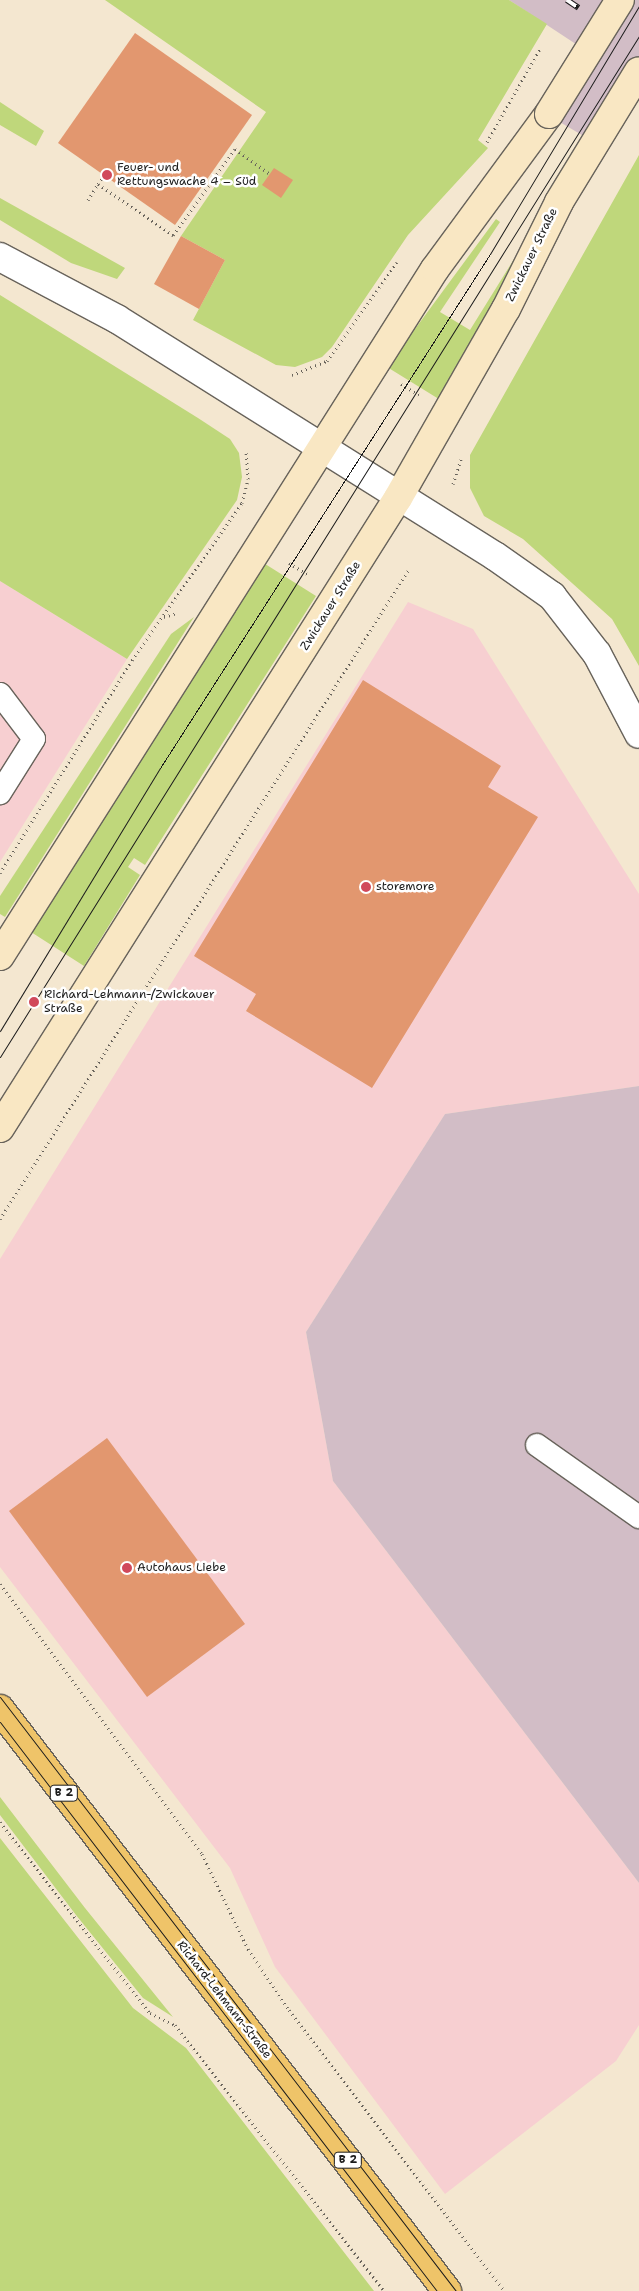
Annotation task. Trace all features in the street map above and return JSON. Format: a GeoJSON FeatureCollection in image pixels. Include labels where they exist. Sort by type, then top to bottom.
{"type":"FeatureCollection","features":[{"type":"Feature","properties":{"kind":"main road"},"geometry":{"type":"LineString","coordinates":[[0,956],[320,448],[435,270],[549,114],[620,0]]}},
{"type":"Feature","properties":{"kind":"main road","name":"Zwickauer Straße"},"geometry":{"type":"LineString","coordinates":[[0,1128],[398,498],[594,143],[639,71]]}},
{"type":"Feature","properties":{"kind":"main road","name":"Richard-Lehmann-Straße"},"geometry":{"type":"LineString","coordinates":[[0,1709],[447,2291]]}},
{"type":"Feature","properties":{"kind":"street"},"geometry":{"type":"LineString","coordinates":[[0,257],[117,319],[398,498],[495,556],[552,596],[597,654],[639,734]]}},
{"type":"Feature","properties":{"kind":"lane"},"geometry":{"type":"LineString","coordinates":[[0,694],[34,739],[0,794]]}},
{"type":"Feature","properties":{"kind":"lane"},"geometry":{"type":"LineString","coordinates":[[537,1445],[639,1517]]}},
{"type":"Feature","properties":{"kind":"path"},"geometry":{"type":"LineString","coordinates":[[484,140],[541,47]]}},
{"type":"Feature","properties":{"kind":"path"},"geometry":{"type":"LineString","coordinates":[[98,184],[174,236],[235,149],[270,174]]}},
{"type":"Feature","properties":{"kind":"path"},"geometry":{"type":"LineString","coordinates":[[88,200],[104,175]]}},
{"type":"Feature","properties":{"kind":"path"},"geometry":{"type":"LineString","coordinates":[[397,382],[424,398]]}},
{"type":"Feature","properties":{"kind":"path"},"geometry":{"type":"LineString","coordinates":[[0,873],[163,618],[242,503],[248,479],[246,451]]}},
{"type":"Feature","properties":{"kind":"path"},"geometry":{"type":"LineString","coordinates":[[284,560],[318,581]]}},
{"type":"Feature","properties":{"kind":"path"},"geometry":{"type":"LineString","coordinates":[[0,1218],[410,569]]}},
{"type":"Feature","properties":{"kind":"path"},"geometry":{"type":"LineString","coordinates":[[0,1584],[202,1854],[248,1949],[289,2010],[505,2291]]}},
{"type":"Feature","properties":{"kind":"path"},"geometry":{"type":"LineString","coordinates":[[0,1822],[150,2013],[175,2026],[384,2291]]}},
{"type":"Feature","properties":{"kind":"shaded area"},"geometry":{"type":"Polygon","coordinates":[[[509,0],[639,0],[639,87],[587,138],[558,121],[597,58],[509,0]]]}},
{"type":"Feature","properties":{"kind":"shaded area"},"geometry":{"type":"Polygon","coordinates":[[[0,581],[127,659],[0,862],[0,581]]]}},
{"type":"Feature","properties":{"kind":"shaded area","name":"Autohaus Liebe"},"geometry":{"type":"Polygon","coordinates":[[[408,602],[473,629],[639,894],[639,1086],[445,1114],[306,1332],[333,1481],[639,1883],[639,2025],[616,2061],[445,2194],[275,1967],[230,1868],[0,1567],[0,1259],[408,602]]]}},
{"type":"Feature","properties":{"kind":"shaded area"},"geometry":{"type":"Polygon","coordinates":[[[639,1086],[639,1883],[333,1481],[306,1332],[445,1114],[639,1086]]]}},
{"type":"Feature","properties":{"kind":"green space"},"geometry":{"type":"Polygon","coordinates":[[[105,0],[509,0],[547,24],[478,140],[488,148],[408,235],[332,347],[322,357],[295,367],[276,365],[193,320],[225,260],[181,236],[266,112],[105,0]]]}},
{"type":"Feature","properties":{"kind":"green space"},"geometry":{"type":"Polygon","coordinates":[[[0,102],[44,131],[36,146],[0,125],[0,102]]]}},
{"type":"Feature","properties":{"kind":"green space"},"geometry":{"type":"Polygon","coordinates":[[[639,155],[639,666],[612,619],[523,539],[484,516],[470,488],[470,455],[639,155]]]}},
{"type":"Feature","properties":{"kind":"green space"},"geometry":{"type":"Polygon","coordinates":[[[0,198],[125,268],[117,279],[71,263],[0,220],[0,198]]]}},
{"type":"Feature","properties":{"kind":"green space"},"geometry":{"type":"Polygon","coordinates":[[[496,219],[500,222],[440,312],[470,330],[514,259],[518,262],[442,401],[387,367],[496,219]]]}},
{"type":"Feature","properties":{"kind":"green space"},"geometry":{"type":"Polygon","coordinates":[[[0,295],[230,439],[239,453],[242,477],[237,500],[127,659],[0,581],[0,295]]]}},
{"type":"Feature","properties":{"kind":"green space"},"geometry":{"type":"Polygon","coordinates":[[[262,562],[316,596],[145,865],[134,858],[128,867],[140,875],[84,966],[31,932],[262,562]]]}},
{"type":"Feature","properties":{"kind":"green space"},"geometry":{"type":"Polygon","coordinates":[[[194,617],[5,917],[0,914],[0,896],[171,634],[194,617]]]}},
{"type":"Feature","properties":{"kind":"green space"},"geometry":{"type":"Polygon","coordinates":[[[0,1797],[85,1908],[173,2017],[143,1998],[76,1915],[0,1815],[0,1797]]]}},
{"type":"Feature","properties":{"kind":"green space"},"geometry":{"type":"Polygon","coordinates":[[[0,1838],[133,2008],[186,2048],[374,2291],[0,2291],[0,1838]]]}},
{"type":"Feature","properties":{"kind":"building"},"geometry":{"type":"Polygon","coordinates":[[[135,33],[252,115],[175,225],[58,143],[135,33]]]}},
{"type":"Feature","properties":{"kind":"building"},"geometry":{"type":"Polygon","coordinates":[[[274,168],[293,180],[281,198],[262,185],[274,168]]]}},
{"type":"Feature","properties":{"kind":"building"},"geometry":{"type":"Polygon","coordinates":[[[181,236],[225,260],[199,309],[154,284],[181,236]]]}},
{"type":"Feature","properties":{"kind":"building","name":"storemore"},"geometry":{"type":"Polygon","coordinates":[[[363,680],[501,766],[488,787],[538,817],[372,1088],[246,1011],[256,994],[194,956],[363,680]]]}},
{"type":"Feature","properties":{"kind":"building","name":"Autohaus Liebe"},"geometry":{"type":"Polygon","coordinates":[[[107,1438],[245,1624],[147,1697],[9,1511],[107,1438]]]}},
{"type":"Feature","properties":{"kind":"tram line"},"geometry":{"type":"LineString","coordinates":[[0,1031],[160,768],[490,254],[639,6]]}},
{"type":"Feature","properties":{"kind":"tram line"},"geometry":{"type":"LineString","coordinates":[[0,1057],[639,36]]}},
{"type":"Feature","properties":{"kind":"tram line"},"geometry":{"type":"LineString","coordinates":[[0,1697],[456,2291]]}},
{"type":"Feature","properties":{"kind":"tram line"},"geometry":{"type":"LineString","coordinates":[[0,1722],[437,2291]]}},
{"type":"Feature","properties":{"kind":"railway"},"geometry":{"type":"LineString","coordinates":[[567,0],[579,8]]}},
{"type":"Feature","properties":{"kind":"place","name":"Feuer- und Rettungswache 4 – Süd"},"geometry":{"type":"Point","coordinates":[107,175]}},
{"type":"Feature","properties":{"kind":"place","name":"storemore"},"geometry":{"type":"Point","coordinates":[366,887]}},
{"type":"Feature","properties":{"kind":"place","name":"Richard-Lehmann-/Zwickauer Straße"},"geometry":{"type":"Point","coordinates":[34,1002]}},
{"type":"Feature","properties":{"kind":"place","name":"Autohaus Liebe"},"geometry":{"type":"Point","coordinates":[127,1568]}}]}
